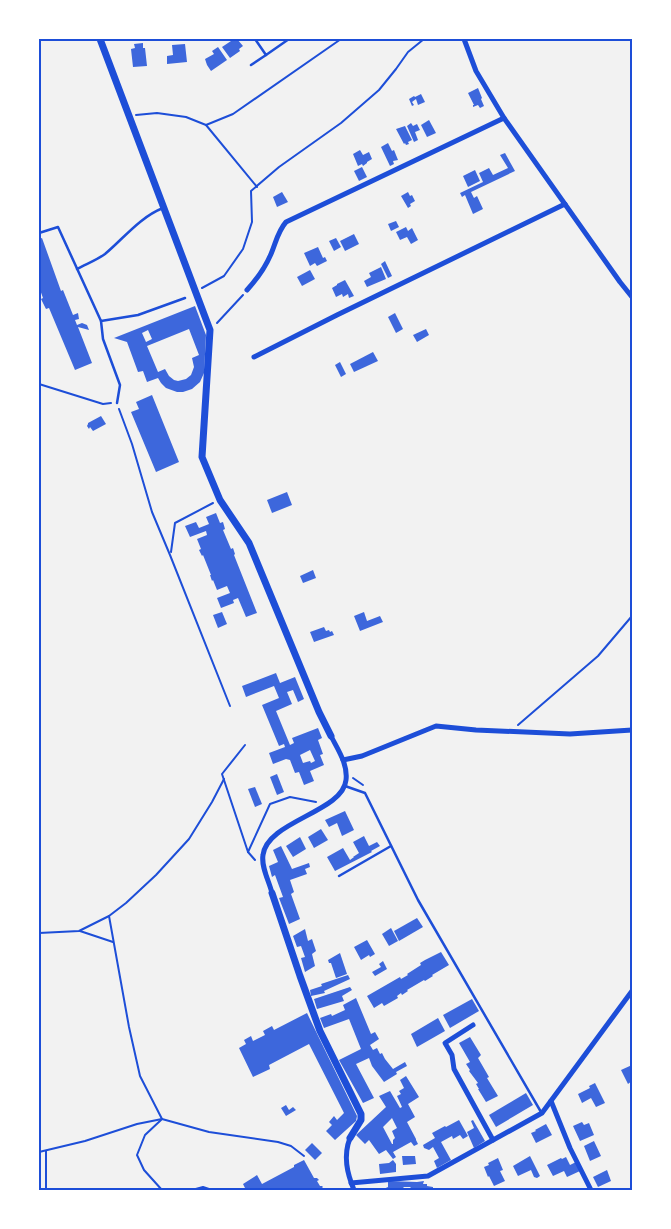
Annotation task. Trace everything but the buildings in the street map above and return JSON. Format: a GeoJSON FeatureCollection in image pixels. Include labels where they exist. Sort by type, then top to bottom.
{"type":"FeatureCollection","features":[{"type":"Feature","properties":{"kind":"street"},"geometry":{"type":"LineString","coordinates":[[100,39],[210,330],[202,457],[220,500],[249,543],[319,712],[343,760],[346,781],[345,786],[337,797],[282,831],[266,846],[262,856],[265,871],[301,980],[320,1030],[361,1114],[361,1120],[346,1147],[346,1166],[354,1190]]}},
{"type":"Feature","properties":{"kind":"street"},"geometry":{"type":"LineString","coordinates":[[464,39],[476,71],[504,118],[632,297]]}},
{"type":"Feature","properties":{"kind":"street"},"geometry":{"type":"LineString","coordinates":[[248,290],[259,277],[280,229],[286,222],[504,118]]}},
{"type":"Feature","properties":{"kind":"street"},"geometry":{"type":"LineString","coordinates":[[254,357],[565,204]]}},
{"type":"Feature","properties":{"kind":"street"},"geometry":{"type":"LineString","coordinates":[[343,760],[362,756],[436,726],[511,732],[570,734],[632,730]]}},
{"type":"Feature","properties":{"kind":"street"},"geometry":{"type":"LineString","coordinates":[[351,1183],[428,1176],[542,1113],[632,991]]}},
{"type":"Feature","properties":{"kind":"street"},"geometry":{"type":"LineString","coordinates":[[473,1025],[445,1043],[452,1055],[454,1069],[493,1140]]}},
{"type":"Feature","properties":{"kind":"street"},"geometry":{"type":"LineString","coordinates":[[551,1101],[570,1148],[592,1190]]}},
{"type":"Feature","properties":{"kind":"lane"},"geometry":{"type":"LineString","coordinates":[[255,39],[266,55]]}},
{"type":"Feature","properties":{"kind":"lane"},"geometry":{"type":"LineString","coordinates":[[251,66],[289,39]]}},
{"type":"Feature","properties":{"kind":"lane"},"geometry":{"type":"LineString","coordinates":[[77,269],[103,256],[142,221],[164,208]]}},
{"type":"Feature","properties":{"kind":"lane"},"geometry":{"type":"LineString","coordinates":[[39,232],[58,227],[101,321],[103,339],[120,385],[117,403]]}},
{"type":"Feature","properties":{"kind":"lane"},"geometry":{"type":"LineString","coordinates":[[101,321],[138,314],[185,298]]}},
{"type":"Feature","properties":{"kind":"lane"},"geometry":{"type":"LineString","coordinates":[[345,786],[364,793],[418,900],[542,1113]]}},
{"type":"Feature","properties":{"kind":"lane"},"geometry":{"type":"LineString","coordinates":[[339,876],[391,846]]}},
{"type":"Feature","properties":{"kind":"path"},"geometry":{"type":"LineString","coordinates":[[206,125],[233,114],[341,39]]}},
{"type":"Feature","properties":{"kind":"path"},"geometry":{"type":"LineString","coordinates":[[196,292],[224,276],[243,249],[252,222],[251,191],[279,167],[341,123],[379,90],[408,52],[424,39]]}},
{"type":"Feature","properties":{"kind":"path"},"geometry":{"type":"LineString","coordinates":[[129,115],[157,113],[186,117],[206,125],[257,187]]}},
{"type":"Feature","properties":{"kind":"path"},"geometry":{"type":"LineString","coordinates":[[210,330],[248,290]]}},
{"type":"Feature","properties":{"kind":"path"},"geometry":{"type":"LineString","coordinates":[[39,384],[103,404],[117,403],[132,444],[152,512],[230,706]]}},
{"type":"Feature","properties":{"kind":"path"},"geometry":{"type":"LineString","coordinates":[[170,555],[175,523],[220,500]]}},
{"type":"Feature","properties":{"kind":"path"},"geometry":{"type":"LineString","coordinates":[[511,732],[598,656],[632,616]]}},
{"type":"Feature","properties":{"kind":"path"},"geometry":{"type":"LineString","coordinates":[[245,745],[222,774],[248,852],[265,871]]}},
{"type":"Feature","properties":{"kind":"path"},"geometry":{"type":"LineString","coordinates":[[79,931],[109,916],[156,875],[189,839],[224,779]]}},
{"type":"Feature","properties":{"kind":"path"},"geometry":{"type":"LineString","coordinates":[[248,852],[270,804],[290,797],[327,804]]}},
{"type":"Feature","properties":{"kind":"path"},"geometry":{"type":"LineString","coordinates":[[109,916],[140,1076],[162,1120]]}},
{"type":"Feature","properties":{"kind":"path"},"geometry":{"type":"LineString","coordinates":[[39,933],[79,931],[113,942]]}},
{"type":"Feature","properties":{"kind":"path"},"geometry":{"type":"LineString","coordinates":[[162,1120],[145,1134],[137,1154],[144,1170],[162,1190]]}},
{"type":"Feature","properties":{"kind":"path"},"geometry":{"type":"LineString","coordinates":[[39,1152],[85,1141],[138,1124],[162,1120],[210,1132],[278,1142],[291,1146],[304,1156]]}},
{"type":"Feature","properties":{"kind":"path"},"geometry":{"type":"LineString","coordinates":[[46,1151],[46,1190]]}},
{"type":"Feature","properties":{"kind":"path"},"geometry":{"type":"LineString","coordinates":[[192,1190],[203,1187],[212,1190]]}}]}
